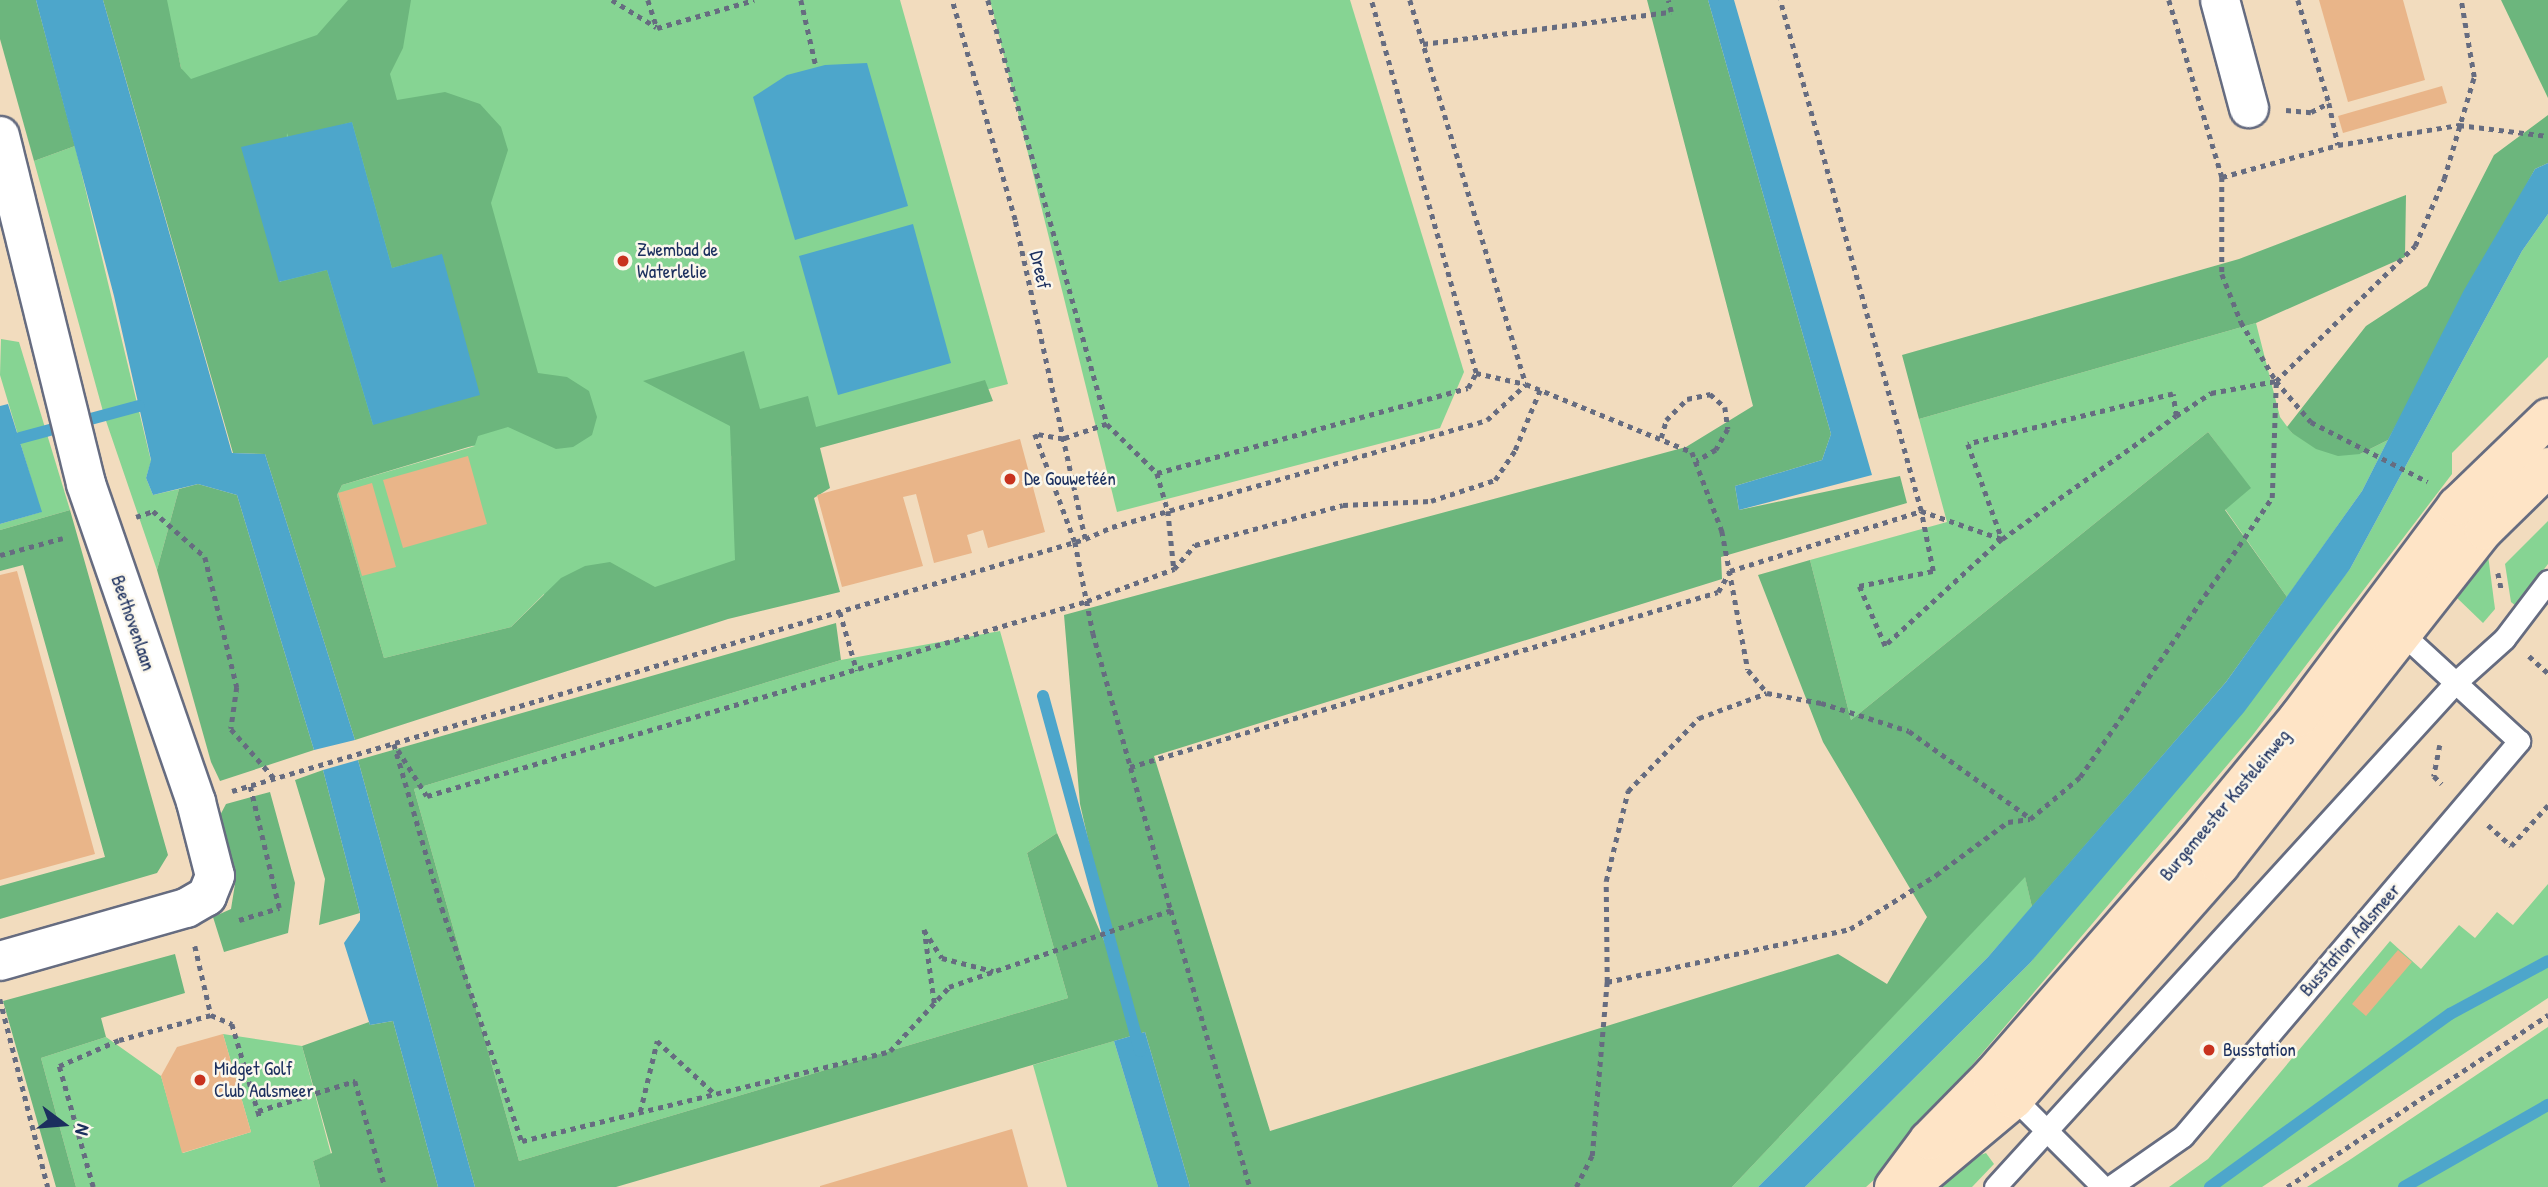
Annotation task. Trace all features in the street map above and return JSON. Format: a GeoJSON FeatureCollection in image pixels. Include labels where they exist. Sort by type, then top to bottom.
{"type":"FeatureCollection","features":[{"type":"Feature","properties":{"kind":"main road","name":"Burgemeester Kasteleinweg"},"geometry":{"type":"LineString","coordinates":[[1908,1187],[1947,1159],[2003,1088],[2220,865],[2389,624],[2456,506],[2548,418]]}},
{"type":"Feature","properties":{"kind":"main road","name":"Burgemeester Kasteleinweg"},"geometry":{"type":"LineString","coordinates":[[2389,624],[2548,467]]}},
{"type":"Feature","properties":{"kind":"main road","name":"Burgemeester Kasteleinweg"},"geometry":{"type":"LineString","coordinates":[[1894,1187],[1929,1140],[2003,1088]]}},
{"type":"Feature","properties":{"kind":"street"},"geometry":{"type":"LineString","coordinates":[[2220,0],[2249,108]]}},
{"type":"Feature","properties":{"kind":"street","name":"Beethovenlaan"},"geometry":{"type":"LineString","coordinates":[[0,136],[48,339],[86,484],[196,802],[215,876],[207,896],[186,908],[0,961]]}},
{"type":"Feature","properties":{"kind":"lane"},"geometry":{"type":"LineString","coordinates":[[1995,1187],[2048,1133],[2455,683],[2504,639],[2548,582]]}},
{"type":"Feature","properties":{"kind":"lane","name":"Busstation Aalsmeer"},"geometry":{"type":"LineString","coordinates":[[2110,1187],[2183,1136],[2519,741],[2389,624]]}},
{"type":"Feature","properties":{"kind":"lane"},"geometry":{"type":"LineString","coordinates":[[2003,1088],[2103,1187]]}},
{"type":"Feature","properties":{"kind":"path"},"geometry":{"type":"LineString","coordinates":[[612,0],[657,28],[754,0]]}},
{"type":"Feature","properties":{"kind":"path"},"geometry":{"type":"LineString","coordinates":[[648,0],[657,28]]}},
{"type":"Feature","properties":{"kind":"path"},"geometry":{"type":"LineString","coordinates":[[801,0],[816,66]]}},
{"type":"Feature","properties":{"kind":"path","name":"Dreef"},"geometry":{"type":"LineString","coordinates":[[952,0],[1015,220],[1085,539]]}},
{"type":"Feature","properties":{"kind":"path"},"geometry":{"type":"LineString","coordinates":[[988,0],[1107,424],[1157,473],[1168,511],[1174,569]]}},
{"type":"Feature","properties":{"kind":"path"},"geometry":{"type":"LineString","coordinates":[[1157,473],[1468,388],[1475,373],[1371,0]]}},
{"type":"Feature","properties":{"kind":"path"},"geometry":{"type":"LineString","coordinates":[[1410,0],[1526,384]]}},
{"type":"Feature","properties":{"kind":"path"},"geometry":{"type":"LineString","coordinates":[[1423,44],[1671,12],[1668,0]]}},
{"type":"Feature","properties":{"kind":"path"},"geometry":{"type":"LineString","coordinates":[[1780,0],[1921,511],[1933,571],[1859,586],[1885,646],[2002,539],[2176,416],[2211,393],[2276,381],[2415,246],[2444,179],[2474,77],[2461,0]]}},
{"type":"Feature","properties":{"kind":"path"},"geometry":{"type":"LineString","coordinates":[[2169,0],[2222,177],[2222,274],[2241,322],[2276,381],[2311,422],[2414,475]]}},
{"type":"Feature","properties":{"kind":"path"},"geometry":{"type":"LineString","coordinates":[[2298,0],[2329,103],[2338,145]]}},
{"type":"Feature","properties":{"kind":"path"},"geometry":{"type":"LineString","coordinates":[[2249,108],[2311,112],[2329,103]]}},
{"type":"Feature","properties":{"kind":"path"},"geometry":{"type":"LineString","coordinates":[[2222,177],[2338,145],[2459,125],[2548,136]]}},
{"type":"Feature","properties":{"kind":"path"},"geometry":{"type":"LineString","coordinates":[[1475,373],[1526,384],[1692,452],[1705,478],[1722,531],[1748,670],[1767,693]]}},
{"type":"Feature","properties":{"kind":"path"},"geometry":{"type":"LineString","coordinates":[[1608,982],[1850,929],[1936,875],[2008,822],[2030,819],[2080,777],[2272,498],[2276,381]]}},
{"type":"Feature","properties":{"kind":"path"},"geometry":{"type":"LineString","coordinates":[[250,786],[1075,542],[1168,511],[1487,420],[1526,384]]}},
{"type":"Feature","properties":{"kind":"path"},"geometry":{"type":"LineString","coordinates":[[394,744],[427,796],[1087,601],[1174,569],[1195,545],[1343,505],[1431,501],[1495,480],[1515,450],[1540,390]]}},
{"type":"Feature","properties":{"kind":"path"},"geometry":{"type":"LineString","coordinates":[[1661,438],[1666,420],[1687,398],[1710,394],[1725,407],[1728,429],[1716,450],[1697,461]]}},
{"type":"Feature","properties":{"kind":"path"},"geometry":{"type":"LineString","coordinates":[[2002,539],[1968,444],[2173,394],[2176,416]]}},
{"type":"Feature","properties":{"kind":"path"},"geometry":{"type":"LineString","coordinates":[[1107,424],[1063,439],[1035,434],[1075,542],[1093,633],[1251,1187]]}},
{"type":"Feature","properties":{"kind":"path"},"geometry":{"type":"LineString","coordinates":[[1130,767],[1718,592],[1730,571],[1921,511],[2002,539]]}},
{"type":"Feature","properties":{"kind":"path"},"geometry":{"type":"LineString","coordinates":[[841,612],[857,671]]}},
{"type":"Feature","properties":{"kind":"path"},"geometry":{"type":"LineString","coordinates":[[1576,1187],[1592,1156],[1608,982],[1606,881],[1628,791],[1699,718],[1767,693],[1821,703],[1909,731],[2030,819]]}},
{"type":"Feature","properties":{"kind":"path"},"geometry":{"type":"LineString","coordinates":[[394,744],[442,908],[522,1141],[890,1051],[950,987],[1171,910]]}},
{"type":"Feature","properties":{"kind":"path"},"geometry":{"type":"LineString","coordinates":[[2511,846],[2548,805]]}},
{"type":"Feature","properties":{"kind":"path"},"geometry":{"type":"LineString","coordinates":[[186,908],[211,1015]]}},
{"type":"Feature","properties":{"kind":"path"},"geometry":{"type":"LineString","coordinates":[[934,1003],[924,930],[942,958],[994,971]]}},
{"type":"Feature","properties":{"kind":"path"},"geometry":{"type":"LineString","coordinates":[[0,999],[48,1187]]}},
{"type":"Feature","properties":{"kind":"path"},"geometry":{"type":"LineString","coordinates":[[93,1187],[60,1066],[119,1040],[211,1015],[232,1024],[260,1118]]}},
{"type":"Feature","properties":{"kind":"path"},"geometry":{"type":"LineString","coordinates":[[2287,1187],[2548,1015]]}},
{"type":"Feature","properties":{"kind":"path"},"geometry":{"type":"LineString","coordinates":[[640,1112],[657,1041],[714,1094]]}},
{"type":"Feature","properties":{"kind":"path"},"geometry":{"type":"LineString","coordinates":[[258,1111],[355,1081],[385,1187]]}},
{"type":"Feature","properties":{"kind":"green space"},"geometry":{"type":"Polygon","coordinates":[[[0,0],[36,0],[75,146],[34,161],[0,39],[0,0]]]}},
{"type":"Feature","properties":{"kind":"green space"},"geometry":{"type":"Polygon","coordinates":[[[103,0],[167,0],[181,68],[191,79],[317,35],[348,0],[411,0],[403,48],[390,74],[397,100],[445,92],[480,104],[501,127],[508,150],[491,203],[538,373],[567,377],[589,391],[597,417],[592,435],[573,447],[556,449],[508,427],[478,436],[475,445],[342,485],[337,495],[384,658],[511,627],[561,578],[585,566],[610,562],[655,587],[735,560],[730,426],[643,381],[744,351],[760,409],[808,396],[816,427],[985,380],[993,401],[820,448],[830,488],[814,498],[840,592],[728,619],[355,740],[265,454],[233,453],[103,0]],[[352,122],[289,139],[287,133],[279,282],[327,270],[373,425],[442,255],[392,268],[352,122]]]}},
{"type":"Feature","properties":{"kind":"green space","name":"Zwembad de Waterlelie"},"geometry":{"type":"Polygon","coordinates":[[[155,0],[900,0],[1008,384],[731,456],[751,562],[551,618],[544,594],[511,627],[384,658],[337,495],[342,485],[475,446],[349,456],[225,138],[181,68],[175,41],[155,0]]]}},
{"type":"Feature","properties":{"kind":"green space"},"geometry":{"type":"Polygon","coordinates":[[[990,0],[1350,0],[1464,372],[1440,428],[1117,512],[990,0]]]}},
{"type":"Feature","properties":{"kind":"green space"},"geometry":{"type":"Polygon","coordinates":[[[1647,0],[1708,0],[1831,434],[1822,460],[1735,486],[1739,510],[1900,476],[1907,503],[1721,557],[1722,579],[1154,756],[1270,1131],[1838,954],[1887,984],[1927,917],[1823,742],[1758,575],[1810,560],[1851,720],[2208,432],[2251,488],[2225,510],[2287,597],[2226,682],[2032,907],[2025,877],[1732,1187],[1190,1187],[1145,1032],[616,1187],[475,1187],[358,760],[836,623],[841,660],[414,789],[519,1161],[1068,998],[1027,853],[1057,833],[1119,975],[1080,804],[1064,615],[1686,447],[1753,406],[1647,0]]]}},
{"type":"Feature","properties":{"kind":"green space"},"geometry":{"type":"Polygon","coordinates":[[[2501,0],[2548,0],[2548,98],[2501,0]]]}},
{"type":"Feature","properties":{"kind":"green space"},"geometry":{"type":"Polygon","coordinates":[[[2548,115],[2548,163],[2535,169],[2388,440],[2360,454],[2338,456],[2316,449],[2292,433],[2287,427],[2366,326],[2427,286],[2494,155],[2548,115]]]}},
{"type":"Feature","properties":{"kind":"green space"},"geometry":{"type":"Polygon","coordinates":[[[75,146],[151,461],[146,478],[153,495],[179,489],[157,570],[104,415],[34,161],[75,146]]]}},
{"type":"Feature","properties":{"kind":"green space"},"geometry":{"type":"Polygon","coordinates":[[[2406,195],[2405,257],[2256,323],[1919,419],[1902,355],[2239,259],[2406,195]]]}},
{"type":"Feature","properties":{"kind":"green space"},"geometry":{"type":"Polygon","coordinates":[[[2548,214],[2548,357],[2452,453],[2452,474],[2252,736],[1876,1178],[1866,1187],[1805,1187],[2030,963],[2350,569],[2522,251],[2548,214]]]}},
{"type":"Feature","properties":{"kind":"green space"},"geometry":{"type":"Polygon","coordinates":[[[2256,323],[2280,417],[2292,433],[2360,454],[2388,440],[2362,491],[2287,597],[2225,509],[2250,488],[2208,432],[1851,720],[1810,560],[1947,522],[1919,419],[2256,323]]]}},
{"type":"Feature","properties":{"kind":"green space"},"geometry":{"type":"Polygon","coordinates":[[[1,339],[19,342],[70,510],[0,530],[0,524],[41,512],[0,375],[1,339]]]}},
{"type":"Feature","properties":{"kind":"green space"},"geometry":{"type":"Polygon","coordinates":[[[198,484],[237,495],[314,750],[220,781],[211,762],[157,570],[179,489],[198,484]]]}},
{"type":"Feature","properties":{"kind":"green space"},"geometry":{"type":"Polygon","coordinates":[[[70,510],[168,855],[157,873],[0,919],[0,886],[105,857],[23,565],[0,571],[0,530],[70,510]]]}},
{"type":"Feature","properties":{"kind":"green space"},"geometry":{"type":"Polygon","coordinates":[[[2548,521],[2548,564],[2516,606],[2511,602],[2505,564],[2548,521]]]}},
{"type":"Feature","properties":{"kind":"green space"},"geometry":{"type":"Polygon","coordinates":[[[2488,555],[2495,609],[2483,623],[2455,596],[2488,555]]]}},
{"type":"Feature","properties":{"kind":"green space"},"geometry":{"type":"Polygon","coordinates":[[[1000,631],[1057,833],[1027,853],[1068,998],[519,1161],[414,789],[841,660],[1000,631]]]}},
{"type":"Feature","properties":{"kind":"green space"},"geometry":{"type":"Polygon","coordinates":[[[323,770],[360,913],[319,925],[325,879],[295,780],[323,770]]]}},
{"type":"Feature","properties":{"kind":"green space"},"geometry":{"type":"Polygon","coordinates":[[[270,792],[295,883],[288,933],[224,952],[213,917],[231,909],[235,884],[217,821],[226,804],[270,792]]]}},
{"type":"Feature","properties":{"kind":"green space"},"geometry":{"type":"Polygon","coordinates":[[[2025,876],[2032,907],[1988,957],[1758,1187],[1732,1187],[2025,876]]]}},
{"type":"Feature","properties":{"kind":"green space"},"geometry":{"type":"Polygon","coordinates":[[[2548,884],[2548,998],[2262,1187],[2169,1187],[2208,1159],[2390,941],[2421,969],[2459,925],[2475,938],[2497,912],[2513,925],[2548,884]]]}},
{"type":"Feature","properties":{"kind":"green space"},"geometry":{"type":"Polygon","coordinates":[[[175,954],[185,993],[101,1018],[106,1037],[41,1058],[76,1187],[56,1187],[3,1001],[175,954]]]}},
{"type":"Feature","properties":{"kind":"green space"},"geometry":{"type":"Polygon","coordinates":[[[393,1021],[438,1187],[320,1187],[313,1161],[332,1153],[302,1046],[369,1022],[370,1025],[393,1021]]]}},
{"type":"Feature","properties":{"kind":"green space"},"geometry":{"type":"Polygon","coordinates":[[[2548,1027],[2548,1187],[2307,1187],[2348,1161],[2548,1027]]]}},
{"type":"Feature","properties":{"kind":"green space"},"geometry":{"type":"Polygon","coordinates":[[[223,1034],[302,1046],[331,1154],[313,1161],[320,1187],[76,1187],[41,1058],[106,1037],[161,1076],[183,1153],[251,1132],[223,1034]]]}},
{"type":"Feature","properties":{"kind":"green space"},"geometry":{"type":"Polygon","coordinates":[[[1114,1041],[1158,1187],[1067,1187],[1033,1065],[1114,1041]]]}},
{"type":"Feature","properties":{"kind":"green space"},"geometry":{"type":"Polygon","coordinates":[[[1986,1153],[1994,1164],[1972,1187],[1936,1187],[1969,1159],[1986,1153]]]}},
{"type":"Feature","properties":{"kind":"water"},"geometry":{"type":"Polygon","coordinates":[[[36,0],[103,0],[232,453],[265,454],[355,740],[314,750],[237,495],[198,484],[153,495],[146,478],[151,460],[114,296],[36,0]]]}},
{"type":"Feature","properties":{"kind":"water"},"geometry":{"type":"Polygon","coordinates":[[[1708,0],[1734,0],[1872,475],[1739,510],[1735,486],[1822,460],[1831,434],[1708,0]]]}},
{"type":"Feature","properties":{"kind":"water"},"geometry":{"type":"Polygon","coordinates":[[[867,63],[908,206],[795,240],[753,97],[787,75],[825,65],[867,63]]]}},
{"type":"Feature","properties":{"kind":"water"},"geometry":{"type":"Polygon","coordinates":[[[352,122],[392,268],[442,254],[480,395],[373,425],[327,270],[279,282],[241,147],[352,122]]]}},
{"type":"Feature","properties":{"kind":"water"},"geometry":{"type":"Polygon","coordinates":[[[2548,163],[2548,214],[2522,251],[2350,569],[2244,712],[2030,963],[1805,1187],[1758,1187],[1988,957],[2226,682],[2362,491],[2464,290],[2535,169],[2548,163]]]}},
{"type":"Feature","properties":{"kind":"water"},"geometry":{"type":"Polygon","coordinates":[[[913,224],[951,363],[838,395],[799,256],[913,224]]]}},
{"type":"Feature","properties":{"kind":"water"},"geometry":{"type":"Polygon","coordinates":[[[8,404],[42,512],[0,524],[0,406],[8,404]]]}},
{"type":"Feature","properties":{"kind":"water"},"geometry":{"type":"Polygon","coordinates":[[[358,760],[475,1187],[438,1187],[393,1021],[370,1025],[344,943],[360,920],[360,913],[323,770],[358,760]]]}},
{"type":"Feature","properties":{"kind":"water"},"geometry":{"type":"Polygon","coordinates":[[[1145,1032],[1190,1187],[1158,1187],[1114,1041],[1145,1032]]]}},
{"type":"Feature","properties":{"kind":"building"},"geometry":{"type":"Polygon","coordinates":[[[2319,0],[2403,0],[2425,80],[2348,102],[2319,0]]]}},
{"type":"Feature","properties":{"kind":"building"},"geometry":{"type":"Polygon","coordinates":[[[2442,86],[2447,103],[2343,133],[2338,116],[2442,86]]]}},
{"type":"Feature","properties":{"kind":"building"},"geometry":{"type":"Polygon","coordinates":[[[1020,439],[1045,532],[988,548],[983,530],[967,535],[972,553],[934,563],[916,494],[903,497],[923,566],[842,587],[817,495],[1020,439]]]}},
{"type":"Feature","properties":{"kind":"building"},"geometry":{"type":"Polygon","coordinates":[[[468,456],[487,524],[403,548],[383,480],[468,456]]]}},
{"type":"Feature","properties":{"kind":"building"},"geometry":{"type":"Polygon","coordinates":[[[372,483],[396,567],[362,576],[338,493],[372,483]]]}},
{"type":"Feature","properties":{"kind":"building"},"geometry":{"type":"Polygon","coordinates":[[[17,571],[95,854],[0,880],[0,575],[17,571]]]}},
{"type":"Feature","properties":{"kind":"building"},"geometry":{"type":"Polygon","coordinates":[[[2398,950],[2412,962],[2366,1016],[2352,1004],[2398,950]]]}},
{"type":"Feature","properties":{"kind":"building"},"geometry":{"type":"Polygon","coordinates":[[[223,1034],[251,1132],[182,1153],[161,1076],[177,1047],[223,1034]]]}},
{"type":"Feature","properties":{"kind":"building"},"geometry":{"type":"Polygon","coordinates":[[[1012,1129],[1028,1187],[820,1187],[820,1186],[1012,1129]]]}},
{"type":"Feature","properties":{"kind":"waterway"},"geometry":{"type":"LineString","coordinates":[[20,438],[139,406]]}},
{"type":"Feature","properties":{"kind":"waterway"},"geometry":{"type":"LineString","coordinates":[[1043,696],[1140,1051]]}},
{"type":"Feature","properties":{"kind":"waterway"},"geometry":{"type":"LineString","coordinates":[[2210,1187],[2450,1014],[2548,961]]}},
{"type":"Feature","properties":{"kind":"waterway"},"geometry":{"type":"LineString","coordinates":[[2404,1187],[2548,1105]]}},
{"type":"Feature","properties":{"kind":"place","name":"Zwembad de Waterlelie"},"geometry":{"type":"Point","coordinates":[623,261]}},
{"type":"Feature","properties":{"kind":"place","name":"De Gouwetéén"},"geometry":{"type":"Point","coordinates":[1010,479]}},
{"type":"Feature","properties":{"kind":"place","name":"Busstation"},"geometry":{"type":"Point","coordinates":[2209,1050]}},
{"type":"Feature","properties":{"kind":"place","name":"Midget Golf Club Aalsmeer"},"geometry":{"type":"Point","coordinates":[200,1080]}}]}
